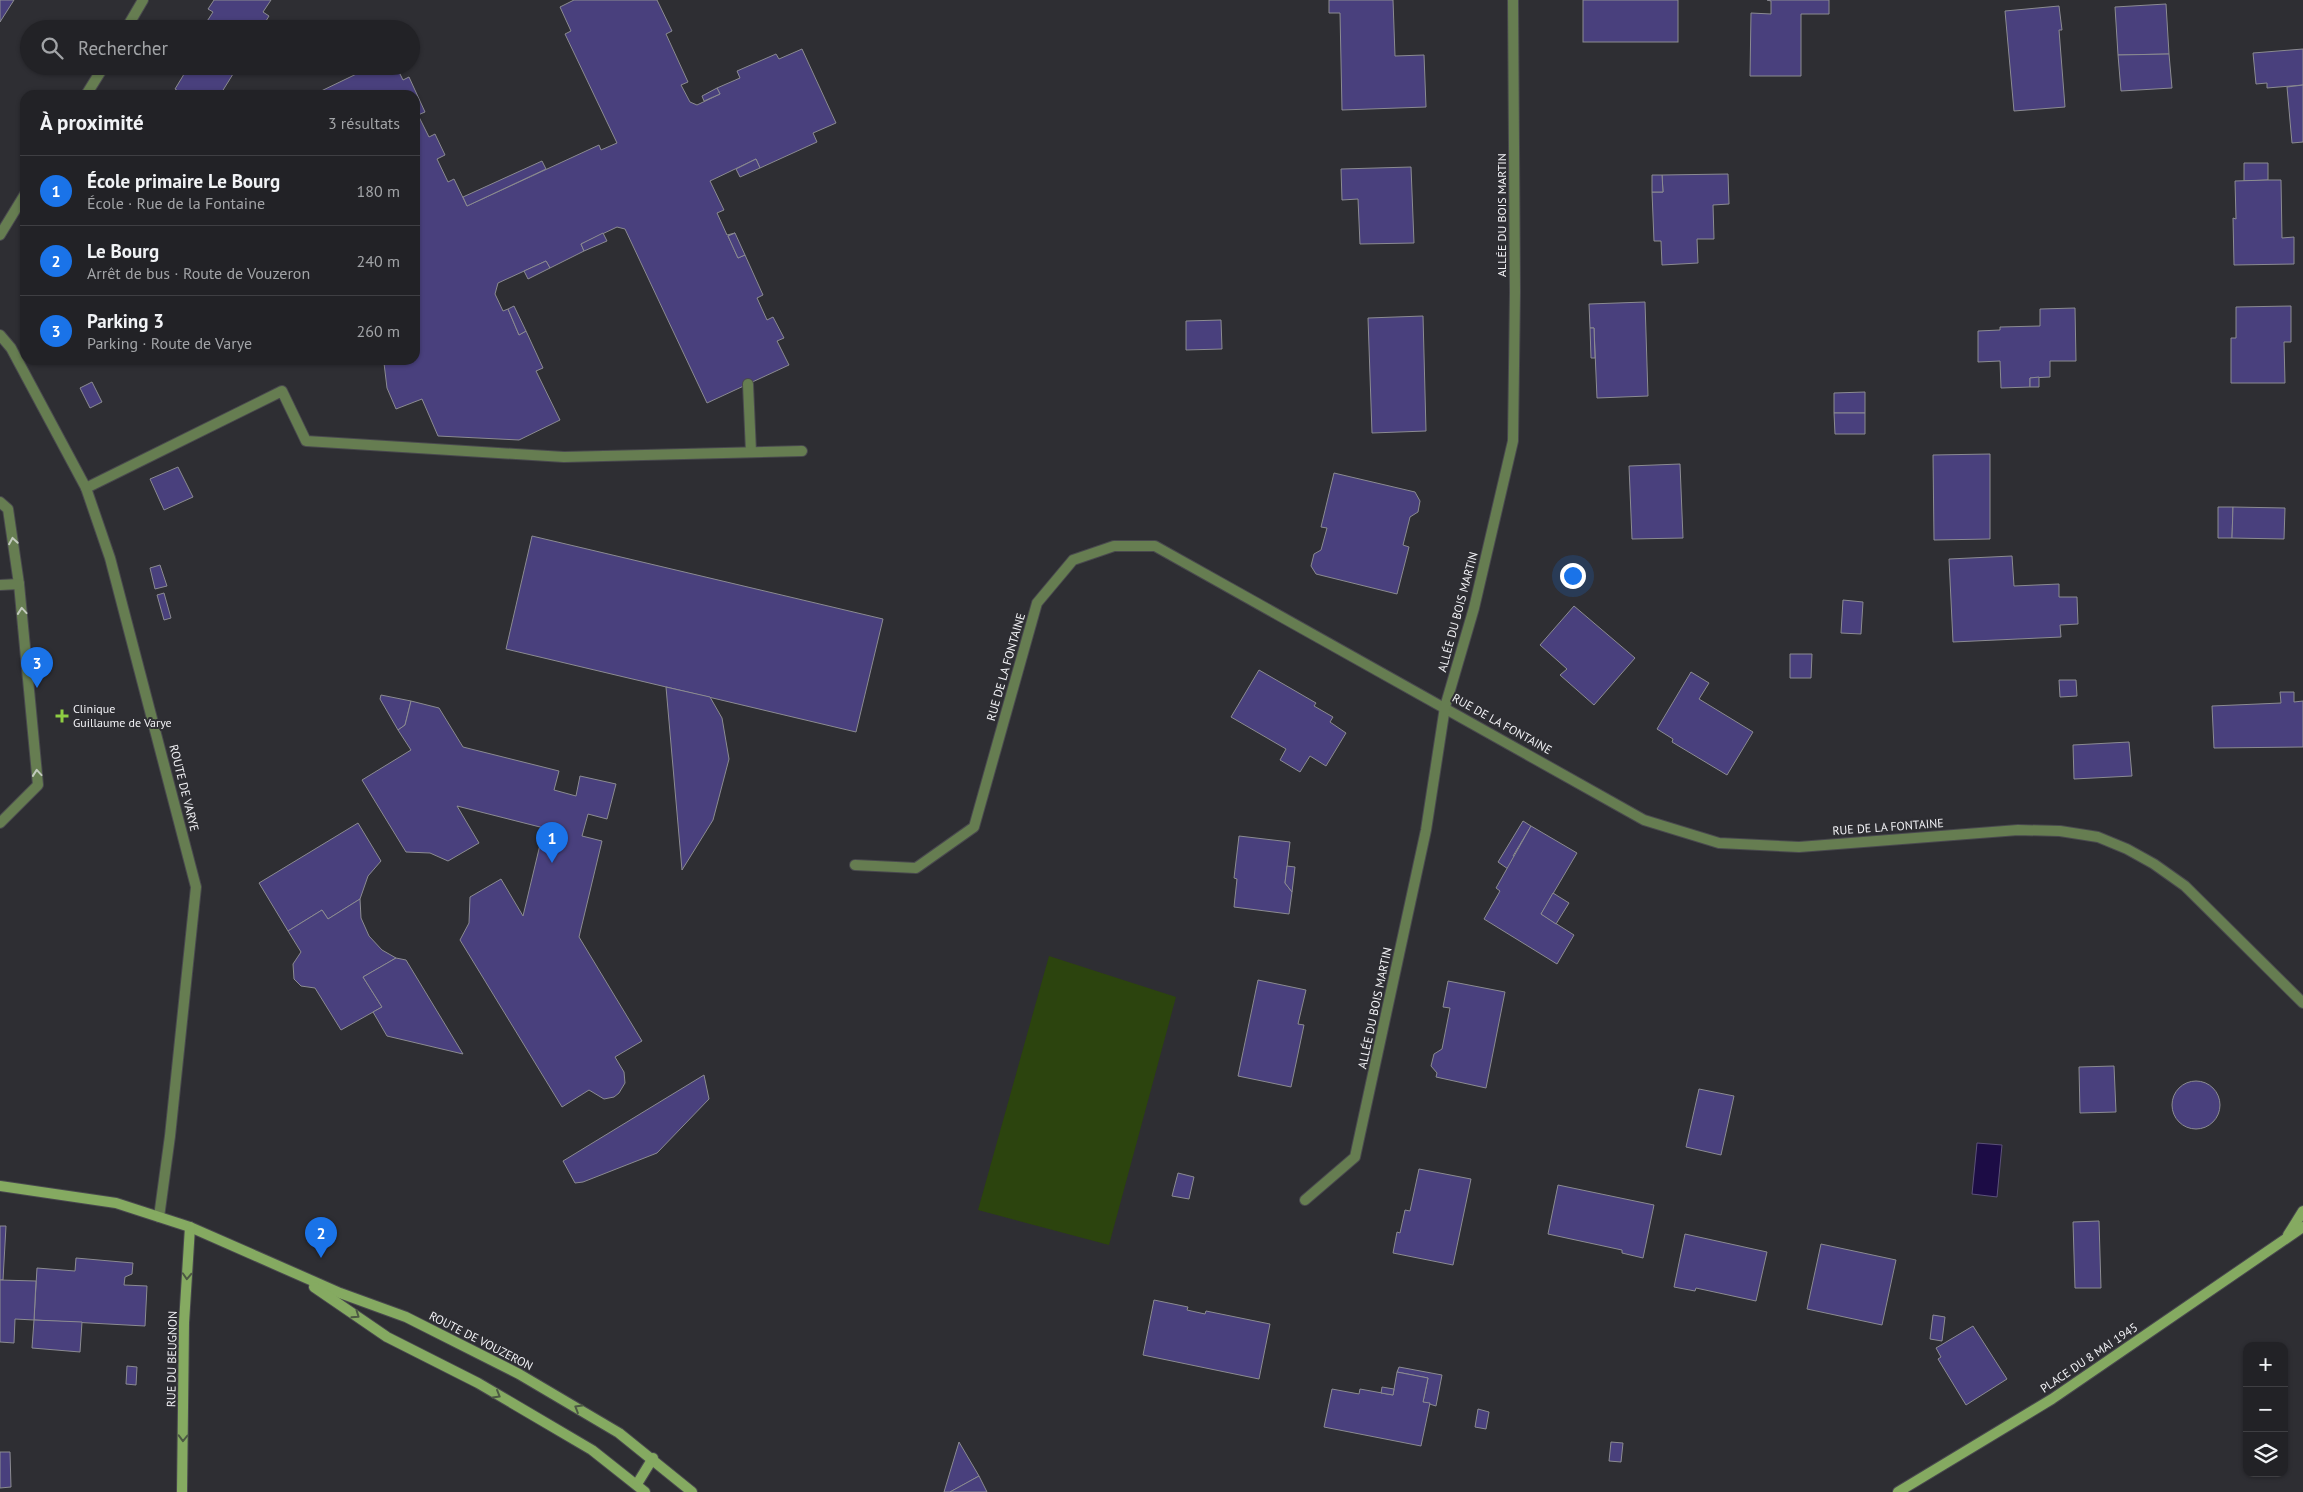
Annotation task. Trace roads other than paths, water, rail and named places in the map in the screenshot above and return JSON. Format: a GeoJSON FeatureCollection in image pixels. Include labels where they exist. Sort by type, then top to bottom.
{"type":"FeatureCollection","features":[{"type":"Feature","properties":{"kind":"street"},"geometry":{"type":"LineString","coordinates":[[131,20],[143,0]]}},
{"type":"Feature","properties":{"kind":"street","name":"ALLÉE DU BOIS MARTIN"},"geometry":{"type":"LineString","coordinates":[[1305,1200],[1355,1157],[1426,830],[1445,707],[1474,608],[1513,441],[1516,292],[1513,0]]}},
{"type":"Feature","properties":{"kind":"street"},"geometry":{"type":"LineString","coordinates":[[89,90],[98,75]]}},
{"type":"Feature","properties":{"kind":"street"},"geometry":{"type":"LineString","coordinates":[[0,235],[20,202]]}},
{"type":"Feature","properties":{"kind":"street","name":"ROUTE DE VARYE"},"geometry":{"type":"LineString","coordinates":[[0,335],[10,348],[86,488],[110,558],[196,887],[170,1136],[158,1217]]}},
{"type":"Feature","properties":{"kind":"street"},"geometry":{"type":"LineString","coordinates":[[748,384],[751,452]]}},
{"type":"Feature","properties":{"kind":"street"},"geometry":{"type":"LineString","coordinates":[[86,488],[282,391],[306,441],[564,457],[802,451]]}},
{"type":"Feature","properties":{"kind":"street"},"geometry":{"type":"LineString","coordinates":[[0,502],[8,509],[19,584],[38,785],[0,823]]}},
{"type":"Feature","properties":{"kind":"street","name":"RUE DE LA FONTAINE"},"geometry":{"type":"LineString","coordinates":[[855,865],[916,868],[974,827],[1037,603],[1073,560],[1114,546],[1155,546],[1644,820],[1720,842],[1799,847],[2018,830],[2060,831],[2098,837],[2127,849],[2154,864],[2185,886],[2303,1003]]}},
{"type":"Feature","properties":{"kind":"street"},"geometry":{"type":"LineString","coordinates":[[0,585],[19,584]]}},
{"type":"Feature","properties":{"kind":"street","name":"ROUTE DE VOUZERON"},"geometry":{"type":"LineString","coordinates":[[0,1186],[116,1203],[190,1227],[340,1293],[406,1318],[519,1374],[620,1433],[692,1492]]}},
{"type":"Feature","properties":{"kind":"street","name":"PLACE DU 8 MAI 1945"},"geometry":{"type":"LineString","coordinates":[[2288,1236],[2303,1211]]}},
{"type":"Feature","properties":{"kind":"street","name":"RUE DU BEUGNON"},"geometry":{"type":"LineString","coordinates":[[182,1492],[184,1323],[190,1227]]}},
{"type":"Feature","properties":{"kind":"street","name":"PLACE DU 8 MAI 1945"},"geometry":{"type":"LineString","coordinates":[[1898,1492],[2052,1399],[2303,1227]]}},
{"type":"Feature","properties":{"kind":"street","name":"ROUTE DE VOUZERON"},"geometry":{"type":"LineString","coordinates":[[286,1269],[336,1301],[387,1338],[478,1383],[592,1450],[646,1492]]}},
{"type":"Feature","properties":{"kind":"street"},"geometry":{"type":"LineString","coordinates":[[637,1484],[652,1458]]}},
{"type":"Feature","properties":{"kind":"place","name":"Parking 3"},"geometry":{"type":"Point","coordinates":[37,688]}},
{"type":"Feature","properties":{"kind":"place","name":"Clinique Guillaume de Varye"},"geometry":{"type":"Point","coordinates":[62,716]}},
{"type":"Feature","properties":{"kind":"place","name":"École primaire Le Bourg"},"geometry":{"type":"Point","coordinates":[552,863]}},
{"type":"Feature","properties":{"kind":"place","name":"Le Bourg"},"geometry":{"type":"Point","coordinates":[321,1258]}}]}
